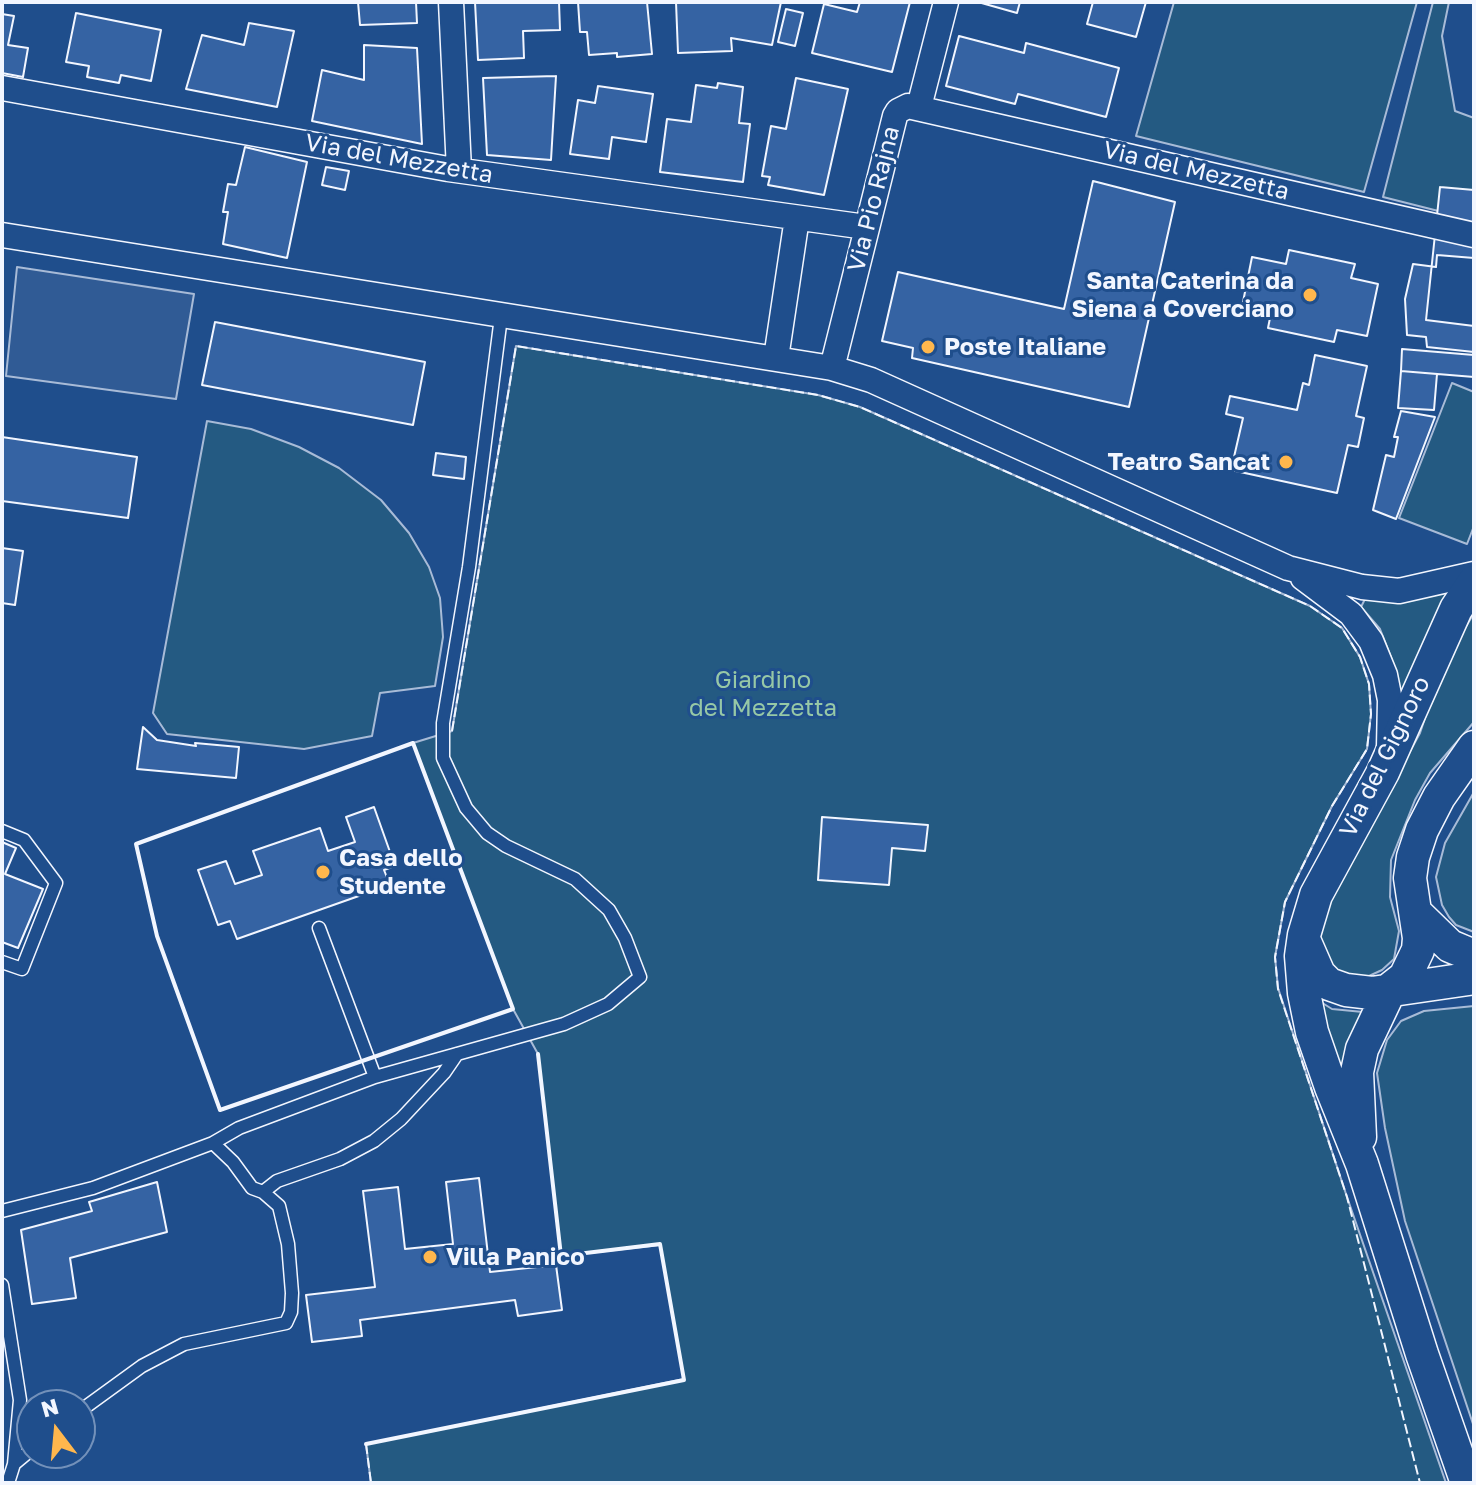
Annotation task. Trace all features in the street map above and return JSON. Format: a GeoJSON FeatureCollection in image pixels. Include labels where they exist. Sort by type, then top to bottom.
{"type":"FeatureCollection","features":[{"type":"Feature","properties":{"kind":"main road","name":"Via del Gignoro"},"geometry":{"type":"LineString","coordinates":[[1467,1483],[1362,1164],[1312,1032],[1301,974],[1304,935],[1316,895],[1388,758],[1456,609],[1474,582]]}},
{"type":"Feature","properties":{"kind":"main road","name":"Via del Gignoro"},"geometry":{"type":"LineString","coordinates":[[1362,1164],[1358,1060],[1391,988],[1405,977],[1414,962],[1419,938],[1410,878],[1417,843],[1439,797],[1474,747]]}},
{"type":"Feature","properties":{"kind":"main road"},"geometry":{"type":"LineString","coordinates":[[1416,913],[1450,946],[1474,956]]}},
{"type":"Feature","properties":{"kind":"main road"},"geometry":{"type":"LineString","coordinates":[[1304,935],[1313,965],[1329,984],[1346,990],[1372,993],[1474,978]]}},
{"type":"Feature","properties":{"kind":"street"},"geometry":{"type":"LineString","coordinates":[[451,2],[459,170]]}},
{"type":"Feature","properties":{"kind":"street","name":"Via Pio Rajna"},"geometry":{"type":"LineString","coordinates":[[832,368],[895,116],[904,107],[919,107],[946,2]]}},
{"type":"Feature","properties":{"kind":"street","name":"Via del Mezzetta"},"geometry":{"type":"LineString","coordinates":[[2,88],[459,170],[866,227]]}},
{"type":"Feature","properties":{"kind":"street","name":"Via del Mezzetta"},"geometry":{"type":"LineString","coordinates":[[919,107],[1474,235]]}},
{"type":"Feature","properties":{"kind":"street"},"geometry":{"type":"LineString","coordinates":[[776,358],[797,218]]}},
{"type":"Feature","properties":{"kind":"street"},"geometry":{"type":"LineString","coordinates":[[2,235],[832,368],[871,380],[1288,568],[1362,587],[1392,591],[1474,574]]}},
{"type":"Feature","properties":{"kind":"street"},"geometry":{"type":"LineString","coordinates":[[1288,568],[1351,614],[1371,641],[1385,675],[1390,700],[1392,724],[1388,758]]}},
{"type":"Feature","properties":{"kind":"lane"},"geometry":{"type":"LineString","coordinates":[[2,1211],[93,1188],[375,1077],[564,1024],[608,1004],[640,977],[625,938],[609,910],[575,879],[506,846],[487,833],[466,808],[443,758],[443,723],[469,567],[501,317]]}},
{"type":"Feature","properties":{"kind":"lane"},"geometry":{"type":"LineString","coordinates":[[2,831],[24,840],[56,883],[22,969],[2,962]]}},
{"type":"Feature","properties":{"kind":"lane"},"geometry":{"type":"LineString","coordinates":[[319,928],[375,1077]]}},
{"type":"Feature","properties":{"kind":"lane"},"geometry":{"type":"LineString","coordinates":[[263,1192],[277,1181],[340,1159],[374,1141],[401,1119],[444,1073],[457,1054]]}},
{"type":"Feature","properties":{"kind":"lane"},"geometry":{"type":"LineString","coordinates":[[96,1399],[142,1366],[184,1344],[286,1323],[291,1312],[288,1244],[279,1206],[263,1192],[252,1188],[233,1162],[213,1143]]}},
{"type":"Feature","properties":{"kind":"lane"},"geometry":{"type":"LineString","coordinates":[[2,1285],[20,1400],[14,1464],[8,1483]]}},
{"type":"Feature","properties":{"kind":"lane"},"geometry":{"type":"LineString","coordinates":[[2,1385],[16,1384]]}},
{"type":"Feature","properties":{"kind":"green space"},"geometry":{"type":"Polygon","coordinates":[[[1174,2],[1417,2],[1364,192],[1136,136],[1174,2]]]}},
{"type":"Feature","properties":{"kind":"green space"},"geometry":{"type":"Polygon","coordinates":[[[1433,2],[1449,2],[1442,36],[1455,111],[1474,118],[1474,220],[1383,197],[1433,2]]]}},
{"type":"Feature","properties":{"kind":"green space","name":"Giardino del Mezzetta"},"geometry":{"type":"Polygon","coordinates":[[[516,346],[818,395],[860,407],[1310,606],[1342,628],[1360,657],[1369,684],[1371,714],[1367,749],[1332,806],[1285,902],[1275,957],[1278,988],[1446,1483],[371,1483],[366,1444],[684,1379],[660,1245],[561,1256],[538,1054],[513,1009],[413,743],[452,731],[516,346]]]}},
{"type":"Feature","properties":{"kind":"green space"},"geometry":{"type":"Polygon","coordinates":[[[1452,383],[1474,392],[1474,526],[1467,544],[1399,518],[1452,383]]]}},
{"type":"Feature","properties":{"kind":"green space"},"geometry":{"type":"Polygon","coordinates":[[[207,421],[251,429],[299,447],[339,468],[381,500],[409,533],[429,567],[440,598],[443,637],[435,686],[380,693],[372,736],[304,749],[167,734],[153,713],[207,421]]]}},
{"type":"Feature","properties":{"kind":"green space"},"geometry":{"type":"Polygon","coordinates":[[[1451,587],[1402,702],[1391,657],[1380,629],[1361,607],[1365,599],[1393,600],[1451,587]]]}},
{"type":"Feature","properties":{"kind":"green space"},"geometry":{"type":"Polygon","coordinates":[[[1474,613],[1474,722],[1430,773],[1415,800],[1391,860],[1390,897],[1399,931],[1394,959],[1369,976],[1340,974],[1320,950],[1321,928],[1329,901],[1420,733],[1442,667],[1474,613]]]}},
{"type":"Feature","properties":{"kind":"green space"},"geometry":{"type":"Polygon","coordinates":[[[1474,792],[1474,932],[1456,925],[1449,917],[1442,905],[1436,877],[1445,843],[1474,792]]]}},
{"type":"Feature","properties":{"kind":"green space"},"geometry":{"type":"Polygon","coordinates":[[[1316,999],[1332,1009],[1363,1012],[1340,1083],[1316,999]]]}},
{"type":"Feature","properties":{"kind":"green space"},"geometry":{"type":"Polygon","coordinates":[[[1474,1006],[1474,1427],[1405,1221],[1377,1073],[1387,1040],[1401,1021],[1424,1011],[1474,1006]]]}},
{"type":"Feature","properties":{"kind":"shaded area"},"geometry":{"type":"Polygon","coordinates":[[[17,267],[194,294],[176,399],[6,376],[17,267]]]}},
{"type":"Feature","properties":{"kind":"building"},"geometry":{"type":"Polygon","coordinates":[[[358,2],[416,2],[417,23],[360,25],[358,2]]]}},
{"type":"Feature","properties":{"kind":"building"},"geometry":{"type":"Polygon","coordinates":[[[475,2],[559,2],[560,30],[523,31],[524,58],[478,60],[475,2]]]}},
{"type":"Feature","properties":{"kind":"building"},"geometry":{"type":"Polygon","coordinates":[[[578,2],[647,2],[652,54],[617,57],[617,53],[589,55],[587,32],[580,32],[578,2]]]}},
{"type":"Feature","properties":{"kind":"building"},"geometry":{"type":"Polygon","coordinates":[[[676,2],[781,2],[772,45],[731,38],[732,51],[678,53],[676,2]]]}},
{"type":"Feature","properties":{"kind":"building"},"geometry":{"type":"Polygon","coordinates":[[[860,2],[910,2],[892,72],[812,53],[824,4],[857,12],[860,2]]]}},
{"type":"Feature","properties":{"kind":"building"},"geometry":{"type":"Polygon","coordinates":[[[978,2],[1020,2],[1017,13],[978,2]]]}},
{"type":"Feature","properties":{"kind":"building"},"geometry":{"type":"Polygon","coordinates":[[[1093,2],[1146,2],[1136,37],[1087,24],[1093,2]]]}},
{"type":"Feature","properties":{"kind":"building"},"geometry":{"type":"Polygon","coordinates":[[[786,9],[803,13],[795,46],[778,42],[786,9]]]}},
{"type":"Feature","properties":{"kind":"building"},"geometry":{"type":"Polygon","coordinates":[[[76,13],[161,30],[151,81],[121,75],[119,83],[87,77],[89,66],[66,62],[76,13]]]}},
{"type":"Feature","properties":{"kind":"building"},"geometry":{"type":"Polygon","coordinates":[[[2,14],[14,16],[8,45],[28,48],[23,77],[2,73],[2,14]]]}},
{"type":"Feature","properties":{"kind":"building"},"geometry":{"type":"Polygon","coordinates":[[[249,23],[294,31],[277,107],[186,89],[202,35],[244,45],[249,23]]]}},
{"type":"Feature","properties":{"kind":"building"},"geometry":{"type":"Polygon","coordinates":[[[959,36],[1024,53],[1026,43],[1119,68],[1106,117],[1018,94],[1015,104],[946,86],[959,36]]]}},
{"type":"Feature","properties":{"kind":"building"},"geometry":{"type":"Polygon","coordinates":[[[364,45],[417,48],[422,144],[312,121],[322,70],[364,80],[364,45]]]}},
{"type":"Feature","properties":{"kind":"building"},"geometry":{"type":"Polygon","coordinates":[[[556,76],[551,160],[487,155],[483,78],[556,76]]]}},
{"type":"Feature","properties":{"kind":"building"},"geometry":{"type":"Polygon","coordinates":[[[796,78],[848,89],[824,195],[768,185],[770,177],[762,176],[771,126],[786,129],[796,78]]]}},
{"type":"Feature","properties":{"kind":"building"},"geometry":{"type":"Polygon","coordinates":[[[718,83],[743,87],[739,123],[750,124],[743,182],[660,172],[667,119],[691,122],[696,85],[717,88],[718,83]]]}},
{"type":"Feature","properties":{"kind":"building"},"geometry":{"type":"Polygon","coordinates":[[[598,86],[653,94],[646,142],[612,137],[609,159],[570,154],[578,100],[595,103],[598,86]]]}},
{"type":"Feature","properties":{"kind":"building"},"geometry":{"type":"Polygon","coordinates":[[[245,147],[307,162],[287,258],[223,244],[228,212],[223,212],[228,184],[236,185],[245,147]]]}},
{"type":"Feature","properties":{"kind":"building"},"geometry":{"type":"Polygon","coordinates":[[[326,167],[349,171],[345,190],[322,185],[326,167]]]}},
{"type":"Feature","properties":{"kind":"building"},"geometry":{"type":"Polygon","coordinates":[[[1093,181],[1175,202],[1129,407],[912,358],[913,348],[882,341],[898,272],[1064,309],[1093,181]]]}},
{"type":"Feature","properties":{"kind":"building"},"geometry":{"type":"Polygon","coordinates":[[[1440,187],[1474,190],[1474,326],[1426,320],[1440,187]]]}},
{"type":"Feature","properties":{"kind":"building","name":"Santa Caterina da Siena a Coverciano"},"geometry":{"type":"Polygon","coordinates":[[[1289,250],[1355,264],[1351,278],[1378,284],[1367,336],[1337,330],[1334,342],[1268,328],[1271,313],[1242,307],[1252,257],[1286,264],[1289,250]]]}},
{"type":"Feature","properties":{"kind":"building"},"geometry":{"type":"Polygon","coordinates":[[[1437,255],[1474,258],[1474,352],[1427,347],[1426,337],[1407,335],[1405,299],[1413,264],[1436,267],[1437,255]]]}},
{"type":"Feature","properties":{"kind":"building"},"geometry":{"type":"Polygon","coordinates":[[[215,322],[425,362],[413,425],[202,385],[215,322]]]}},
{"type":"Feature","properties":{"kind":"building"},"geometry":{"type":"Polygon","coordinates":[[[1402,349],[1474,355],[1474,377],[1401,371],[1402,349]]]}},
{"type":"Feature","properties":{"kind":"building"},"geometry":{"type":"Polygon","coordinates":[[[1315,355],[1367,366],[1356,416],[1364,418],[1358,447],[1348,445],[1337,493],[1231,470],[1243,418],[1226,414],[1230,396],[1297,410],[1303,383],[1309,385],[1315,355]]]}},
{"type":"Feature","properties":{"kind":"building"},"geometry":{"type":"Polygon","coordinates":[[[1401,371],[1437,374],[1434,410],[1398,408],[1401,371]]]}},
{"type":"Feature","properties":{"kind":"building"},"geometry":{"type":"Polygon","coordinates":[[[1401,411],[1435,417],[1396,519],[1373,510],[1386,455],[1394,457],[1398,437],[1394,437],[1401,411]]]}},
{"type":"Feature","properties":{"kind":"building"},"geometry":{"type":"Polygon","coordinates":[[[2,437],[137,457],[128,518],[2,501],[2,437]]]}},
{"type":"Feature","properties":{"kind":"building"},"geometry":{"type":"Polygon","coordinates":[[[436,453],[466,457],[464,479],[433,475],[436,453]]]}},
{"type":"Feature","properties":{"kind":"building"},"geometry":{"type":"Polygon","coordinates":[[[2,548],[23,551],[15,605],[2,603],[2,548]]]}},
{"type":"Feature","properties":{"kind":"building"},"geometry":{"type":"Polygon","coordinates":[[[143,727],[157,740],[196,746],[195,743],[239,747],[236,778],[137,769],[143,727]]]}},
{"type":"Feature","properties":{"kind":"building","name":"Casa dello Studente"},"geometry":{"type":"Polygon","coordinates":[[[374,807],[395,866],[384,870],[390,885],[237,939],[230,921],[218,925],[198,870],[226,861],[235,884],[262,875],[253,851],[320,828],[328,851],[355,842],[346,817],[374,807]]]}},
{"type":"Feature","properties":{"kind":"building"},"geometry":{"type":"Polygon","coordinates":[[[822,817],[928,825],[925,851],[892,848],[889,885],[818,880],[822,817]]]}},
{"type":"Feature","properties":{"kind":"building"},"geometry":{"type":"Polygon","coordinates":[[[2,842],[16,848],[5,874],[43,889],[18,948],[2,942],[2,842]]]}},
{"type":"Feature","properties":{"kind":"building","name":"Villa Panico"},"geometry":{"type":"Polygon","coordinates":[[[479,1178],[490,1272],[556,1265],[562,1310],[518,1316],[515,1300],[360,1320],[362,1336],[312,1342],[306,1295],[375,1287],[363,1191],[398,1187],[405,1249],[453,1244],[446,1182],[479,1178]]]}},
{"type":"Feature","properties":{"kind":"building"},"geometry":{"type":"Polygon","coordinates":[[[157,1182],[167,1232],[70,1258],[76,1298],[32,1304],[21,1230],[92,1211],[89,1202],[157,1182]]]}},
{"type":"Feature","properties":{"kind":"fence"},"geometry":{"type":"LineString","coordinates":[[452,731],[516,346],[818,395],[860,407],[1310,606],[1342,628],[1360,657],[1369,684],[1371,714],[1367,749],[1332,806],[1285,902],[1275,957],[1278,989],[1347,1197],[1420,1483]]}},
{"type":"Feature","properties":{"kind":"fence"},"geometry":{"type":"LineString","coordinates":[[366,1444],[371,1483]]}},
{"type":"Feature","properties":{"kind":"wall"},"geometry":{"type":"LineString","coordinates":[[413,743],[513,1009],[220,1110],[157,936],[136,844],[413,743]]}},
{"type":"Feature","properties":{"kind":"wall"},"geometry":{"type":"LineString","coordinates":[[366,1444],[684,1380],[660,1244],[561,1256],[538,1054]]}},
{"type":"Feature","properties":{"kind":"place","name":"Santa Caterina da Siena a Coverciano"},"geometry":{"type":"Point","coordinates":[1310,295]}},
{"type":"Feature","properties":{"kind":"place","name":"Poste Italiane"},"geometry":{"type":"Point","coordinates":[928,347]}},
{"type":"Feature","properties":{"kind":"place","name":"Teatro Sancat"},"geometry":{"type":"Point","coordinates":[1286,462]}},
{"type":"Feature","properties":{"kind":"place","name":"Casa dello Studente"},"geometry":{"type":"Point","coordinates":[323,872]}},
{"type":"Feature","properties":{"kind":"place","name":"Villa Panico"},"geometry":{"type":"Point","coordinates":[430,1257]}}]}
